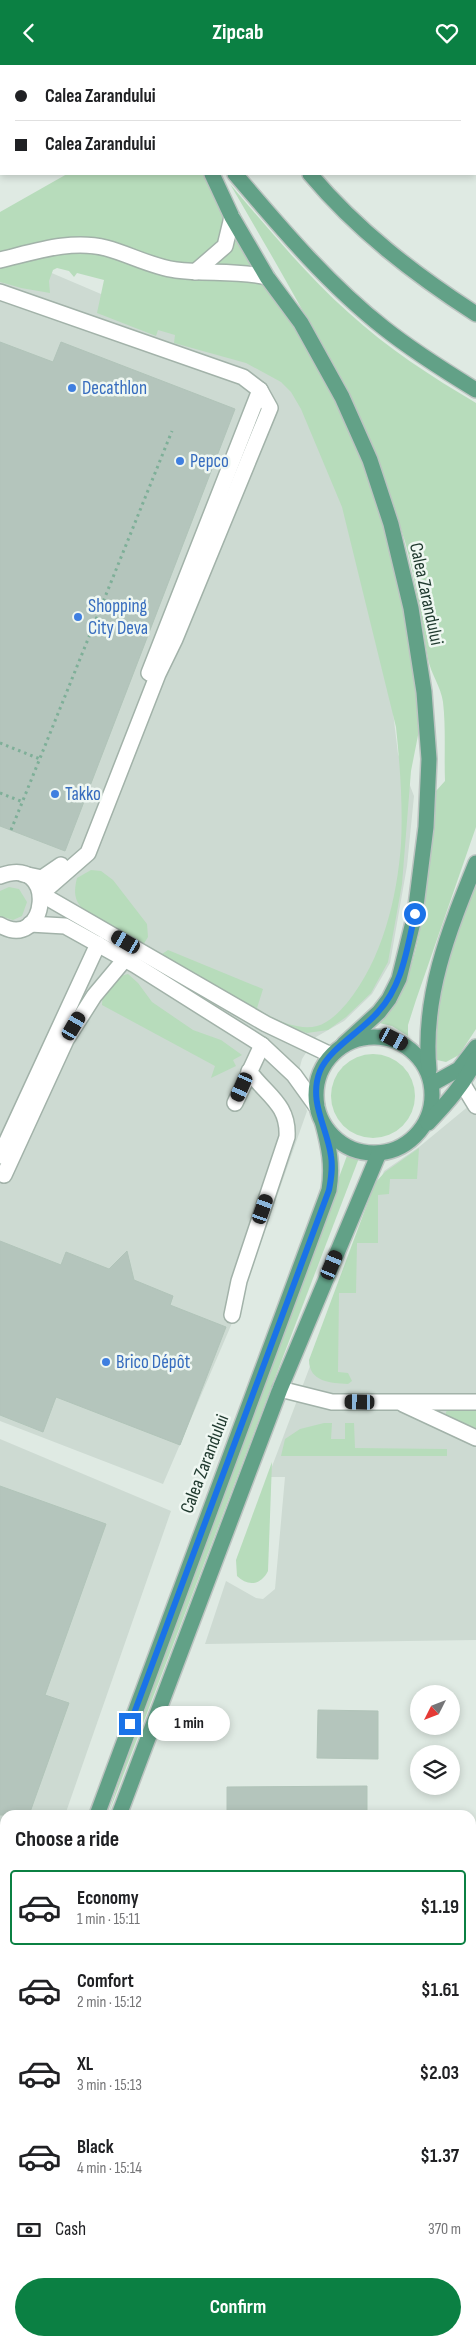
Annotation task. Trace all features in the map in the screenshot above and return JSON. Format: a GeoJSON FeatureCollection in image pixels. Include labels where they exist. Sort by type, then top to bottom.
{"type":"FeatureCollection","features":[{"type":"Feature","properties":{"kind":"main road","name":"Calea Zarandului"},"geometry":{"type":"LineString","coordinates":[[99,1810],[329,1190],[332,1156],[316,1107],[316,1089],[320,1071],[331,1055],[379,1012],[389,999],[399,979],[415,914],[426,827],[429,759],[424,692],[412,608],[391,524],[370,460],[342,397],[301,323],[267,277],[232,217],[212,175]]}},
{"type":"Feature","properties":{"kind":"main road"},"geometry":{"type":"LineString","coordinates":[[236,175],[317,265],[358,305],[408,345],[476,390]]}},
{"type":"Feature","properties":{"kind":"main road"},"geometry":{"type":"LineString","coordinates":[[316,176],[349,217],[376,242],[445,294],[476,314]]}},
{"type":"Feature","properties":{"kind":"main road","name":"Calea Zarandului"},"geometry":{"type":"LineString","coordinates":[[421,1130],[430,1113],[431,1079],[427,1022],[434,986],[444,948],[476,863]]}},
{"type":"Feature","properties":{"kind":"main road","name":"Calea Zarandului"},"geometry":{"type":"LineString","coordinates":[[344,1044],[360,1038],[377,1036],[394,1039],[409,1047],[421,1059],[431,1079]]}},
{"type":"Feature","properties":{"kind":"main road"},"geometry":{"type":"LineString","coordinates":[[431,1079],[459,1069],[476,1047]]}},
{"type":"Feature","properties":{"kind":"main road","name":"Calea Zarandului"},"geometry":{"type":"LineString","coordinates":[[323,1124],[334,1138],[348,1148],[363,1153],[395,1150],[410,1142],[462,1083],[474,1066]]}},
{"type":"Feature","properties":{"kind":"main road"},"geometry":{"type":"LineString","coordinates":[[121,1810],[280,1389],[379,1153]]}},
{"type":"Feature","properties":{"kind":"lane"},"geometry":{"type":"LineString","coordinates":[[195,272],[225,247],[232,217]]}},
{"type":"Feature","properties":{"kind":"lane"},"geometry":{"type":"LineString","coordinates":[[0,260],[60,245],[86,245],[104,247],[173,270],[246,273],[267,277]]}},
{"type":"Feature","properties":{"kind":"lane"},"geometry":{"type":"LineString","coordinates":[[0,292],[243,377],[260,390],[270,408],[175,639],[158,674],[88,853],[41,894],[41,907],[30,924]]}},
{"type":"Feature","properties":{"kind":"lane"},"geometry":{"type":"LineString","coordinates":[[0,876],[7,873],[42,878],[81,850],[260,390]]}},
{"type":"Feature","properties":{"kind":"lane"},"geometry":{"type":"LineString","coordinates":[[23,874],[31,879],[41,894],[250,1015],[288,1036],[331,1055]]}},
{"type":"Feature","properties":{"kind":"lane"},"geometry":{"type":"LineString","coordinates":[[0,925],[19,928],[30,924],[65,926],[125,959],[262,1045],[299,1081],[316,1107]]}},
{"type":"Feature","properties":{"kind":"lane"},"geometry":{"type":"LineString","coordinates":[[0,1156],[98,944]]}},
{"type":"Feature","properties":{"kind":"lane"},"geometry":{"type":"LineString","coordinates":[[4,1175],[66,1040],[94,996],[125,959]]}},
{"type":"Feature","properties":{"kind":"lane"},"geometry":{"type":"LineString","coordinates":[[235,1103],[262,1045]]}},
{"type":"Feature","properties":{"kind":"lane"},"geometry":{"type":"LineString","coordinates":[[232,1315],[239,1281],[287,1137],[288,1127],[283,1109],[249,1071]]}},
{"type":"Feature","properties":{"kind":"lane"},"geometry":{"type":"LineString","coordinates":[[462,1083],[476,1106]]}},
{"type":"Feature","properties":{"kind":"lane"},"geometry":{"type":"LineString","coordinates":[[280,1389],[332,1402],[476,1403]]}},
{"type":"Feature","properties":{"kind":"lane"},"geometry":{"type":"LineString","coordinates":[[399,1402],[476,1438]]}},
{"type":"Feature","properties":{"kind":"path"},"geometry":{"type":"LineString","coordinates":[[11,830],[172,431]]}},
{"type":"Feature","properties":{"kind":"path"},"geometry":{"type":"LineString","coordinates":[[0,743],[40,759]]}},
{"type":"Feature","properties":{"kind":"path"},"geometry":{"type":"LineString","coordinates":[[0,793],[23,802]]}},
{"type":"Feature","properties":{"kind":"shaded area"},"geometry":{"type":"Polygon","coordinates":[[[0,251],[303,380],[351,499],[385,645],[398,754],[414,796],[407,866],[390,963],[372,994],[344,1021],[316,1037],[302,1059],[296,1082],[307,1111],[235,1316],[163,1484],[0,1421],[0,251]]]}},
{"type":"Feature","properties":{"kind":"shaded area"},"geometry":{"type":"Polygon","coordinates":[[[476,1100],[476,1640],[205,1644],[226,1581],[256,1598],[263,1599],[275,1589],[285,1477],[268,1477],[384,1171],[419,1147],[476,1100]]]}},
{"type":"Feature","properties":{"kind":"shaded area"},"geometry":{"type":"Polygon","coordinates":[[[0,1439],[171,1511],[67,1810],[0,1810],[0,1439]]]}},
{"type":"Feature","properties":{"kind":"green space"},"geometry":{"type":"Polygon","coordinates":[[[65,175],[215,175],[344,405],[395,556],[422,715],[411,771],[402,884],[388,962],[371,993],[346,1017],[328,1030],[307,1033],[277,1023],[162,954],[168,950],[263,989],[257,1008],[286,1023],[302,1027],[317,1026],[330,1020],[347,1003],[370,968],[386,928],[396,886],[401,844],[401,785],[396,727],[342,507],[301,409],[291,392],[281,382],[246,363],[174,343],[175,335],[158,330],[156,336],[97,313],[104,280],[77,273],[74,277],[69,271],[57,268],[53,270],[49,281],[50,293],[0,282],[0,212],[65,175]]]}},
{"type":"Feature","properties":{"kind":"green space"},"geometry":{"type":"Polygon","coordinates":[[[230,184],[302,267],[349,313],[410,361],[476,403],[476,827],[416,1000],[408,1025],[408,1036],[392,1026],[375,1022],[399,993],[408,975],[421,925],[436,791],[445,781],[442,696],[428,659],[410,559],[384,481],[366,437],[346,393],[301,308],[230,184]]]}},
{"type":"Feature","properties":{"kind":"green space"},"geometry":{"type":"Polygon","coordinates":[[[91,870],[101,871],[113,880],[147,924],[148,937],[143,945],[97,920],[81,907],[75,896],[77,878],[91,870]]]}},
{"type":"Feature","properties":{"kind":"green space"},"geometry":{"type":"Polygon","coordinates":[[[476,882],[476,1029],[459,1055],[446,1062],[437,1060],[429,1045],[447,959],[476,882]]]}},
{"type":"Feature","properties":{"kind":"green space"},"geometry":{"type":"Polygon","coordinates":[[[9,887],[19,889],[27,902],[22,916],[13,920],[0,916],[0,891],[9,887]]]}},
{"type":"Feature","properties":{"kind":"green space"},"geometry":{"type":"Polygon","coordinates":[[[128,974],[138,983],[152,1002],[193,1030],[221,1040],[242,1055],[233,1060],[236,1066],[211,1078],[215,1066],[102,1005],[103,989],[109,979],[128,974]]]}},
{"type":"Feature","properties":{"kind":"green space"},"geometry":{"type":"Polygon","coordinates":[[[373,1054],[389,1057],[403,1066],[412,1080],[415,1096],[412,1112],[403,1126],[389,1135],[373,1138],[357,1135],[343,1126],[334,1112],[331,1096],[334,1080],[343,1066],[357,1057],[373,1054]]]}},
{"type":"Feature","properties":{"kind":"green space"},"geometry":{"type":"Polygon","coordinates":[[[419,1148],[417,1179],[390,1179],[389,1194],[378,1195],[378,1243],[357,1243],[356,1293],[339,1293],[338,1372],[348,1373],[352,1381],[348,1384],[322,1380],[313,1373],[309,1360],[375,1183],[385,1172],[419,1148]]]}},
{"type":"Feature","properties":{"kind":"green space"},"geometry":{"type":"Polygon","coordinates":[[[348,1153],[359,1158],[110,1810],[147,1694],[348,1153]]]}},
{"type":"Feature","properties":{"kind":"green space"},"geometry":{"type":"Polygon","coordinates":[[[452,1408],[476,1409],[476,1428],[447,1418],[445,1415],[447,1410],[452,1408]]]}},
{"type":"Feature","properties":{"kind":"green space"},"geometry":{"type":"Polygon","coordinates":[[[332,1423],[331,1439],[345,1439],[345,1423],[354,1423],[355,1448],[447,1449],[447,1456],[281,1456],[285,1439],[300,1429],[332,1423]]]}},
{"type":"Feature","properties":{"kind":"green space"},"geometry":{"type":"Polygon","coordinates":[[[272,1462],[268,1571],[258,1582],[245,1582],[237,1576],[236,1560],[272,1462]]]}},
{"type":"Feature","properties":{"kind":"building","name":"Shopping City Deva"},"geometry":{"type":"Polygon","coordinates":[[[0,342],[53,362],[61,342],[235,409],[65,851],[0,826],[0,342]]]}},
{"type":"Feature","properties":{"kind":"building","name":"Brico Dépôt"},"geometry":{"type":"Polygon","coordinates":[[[0,1241],[61,1265],[66,1252],[109,1269],[127,1251],[134,1280],[173,1296],[170,1305],[226,1327],[180,1445],[56,1397],[43,1432],[0,1415],[0,1241]]]}},
{"type":"Feature","properties":{"kind":"building"},"geometry":{"type":"Polygon","coordinates":[[[0,1486],[106,1524],[45,1695],[69,1703],[31,1810],[0,1810],[0,1486]]]}},
{"type":"Feature","properties":{"kind":"building"},"geometry":{"type":"Polygon","coordinates":[[[318,1710],[378,1711],[378,1759],[317,1758],[318,1710]]]}},
{"type":"Feature","properties":{"kind":"building"},"geometry":{"type":"Polygon","coordinates":[[[367,1786],[367,1810],[227,1810],[227,1787],[367,1786]]]}},
{"type":"Feature","properties":{"kind":"place","name":"Decathlon"},"geometry":{"type":"Point","coordinates":[72,388]}},
{"type":"Feature","properties":{"kind":"place","name":"Pepco"},"geometry":{"type":"Point","coordinates":[180,461]}},
{"type":"Feature","properties":{"kind":"place","name":"Shopping City Deva"},"geometry":{"type":"Point","coordinates":[78,617]}},
{"type":"Feature","properties":{"kind":"place","name":"Takko"},"geometry":{"type":"Point","coordinates":[55,794]}},
{"type":"Feature","properties":{"kind":"place","name":"Brico Dépôt"},"geometry":{"type":"Point","coordinates":[106,1362]}},
{"type":"Feature","properties":{"kind":"route"},"geometry":{"type":"LineString","coordinates":[[130,1724],[329,1190],[332,1156],[316,1107],[316,1089],[320,1071],[331,1055],[365,1026],[389,999],[399,979],[405,960],[415,914]]}}]}
